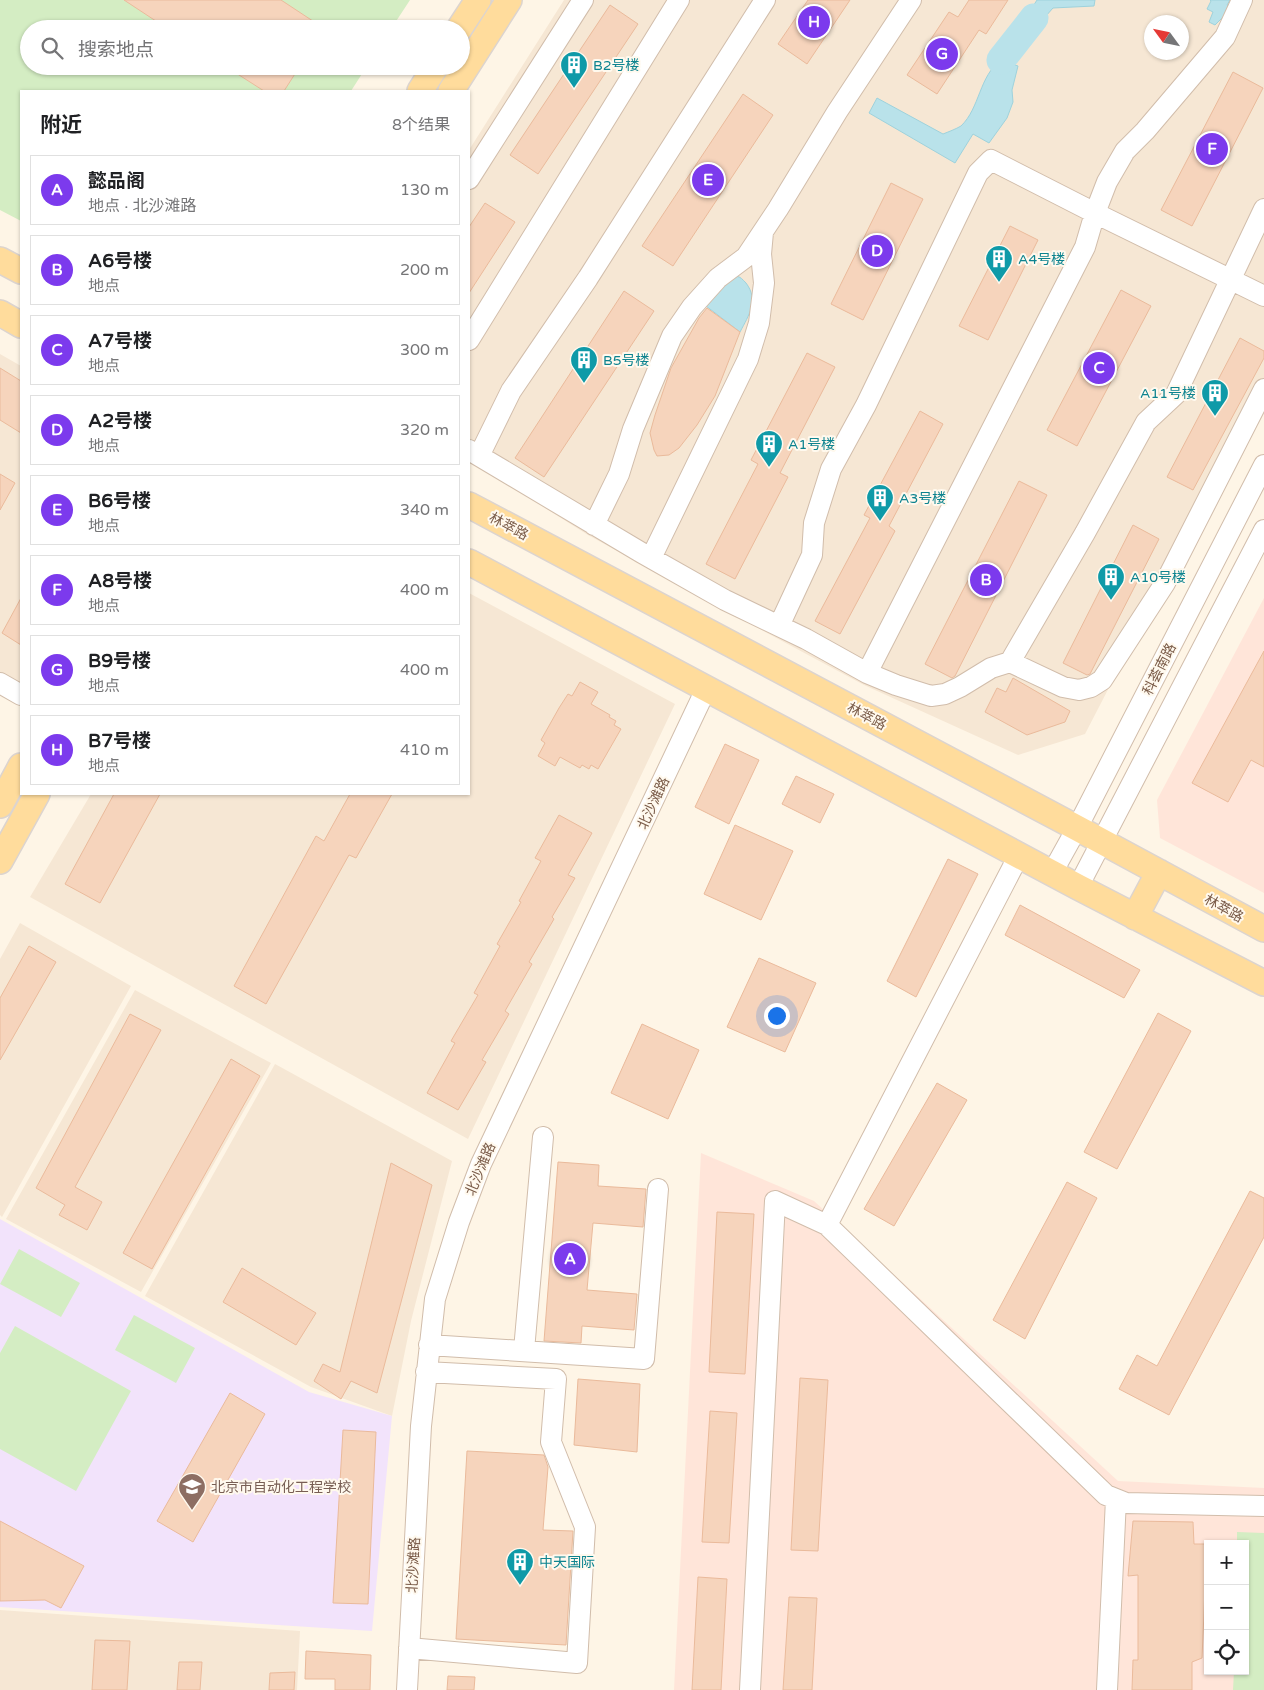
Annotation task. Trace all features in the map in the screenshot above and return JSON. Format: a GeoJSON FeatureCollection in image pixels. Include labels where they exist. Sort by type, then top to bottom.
{"type":"FeatureCollection","features":[{"type":"Feature","properties":{"kind":"main road"},"geometry":{"type":"LineString","coordinates":[[466,20],[478,0]]}},
{"type":"Feature","properties":{"kind":"main road"},"geometry":{"type":"LineString","coordinates":[[470,61],[508,0]]}},
{"type":"Feature","properties":{"kind":"main road"},"geometry":{"type":"LineString","coordinates":[[421,90],[430,75]]}},
{"type":"Feature","properties":{"kind":"main road"},"geometry":{"type":"LineString","coordinates":[[452,90],[461,75]]}},
{"type":"Feature","properties":{"kind":"main road"},"geometry":{"type":"LineString","coordinates":[[0,260],[20,270]]}},
{"type":"Feature","properties":{"kind":"main road"},"geometry":{"type":"LineString","coordinates":[[0,313],[20,324]]}},
{"type":"Feature","properties":{"kind":"main road","name":"林萃路"},"geometry":{"type":"LineString","coordinates":[[470,506],[1077,828],[1264,930]]}},
{"type":"Feature","properties":{"kind":"main road"},"geometry":{"type":"LineString","coordinates":[[470,563],[1078,887],[1264,983]]}},
{"type":"Feature","properties":{"kind":"main road"},"geometry":{"type":"LineString","coordinates":[[0,806],[20,768]]}},
{"type":"Feature","properties":{"kind":"main road"},"geometry":{"type":"LineString","coordinates":[[0,861],[36,795]]}},
{"type":"Feature","properties":{"kind":"main road"},"geometry":{"type":"LineString","coordinates":[[1135,916],[1159,872]]}},
{"type":"Feature","properties":{"kind":"street"},"geometry":{"type":"LineString","coordinates":[[470,177],[583,0]]}},
{"type":"Feature","properties":{"kind":"street"},"geometry":{"type":"LineString","coordinates":[[470,338],[679,0]]}},
{"type":"Feature","properties":{"kind":"street"},"geometry":{"type":"LineString","coordinates":[[765,0],[588,278],[511,391],[474,453],[725,600],[806,639],[867,673],[896,686],[931,696],[945,694],[991,668],[1010,662],[1085,533],[1146,422],[1176,394],[1264,209]]}},
{"type":"Feature","properties":{"kind":"street"},"geometry":{"type":"LineString","coordinates":[[594,525],[619,474],[633,429],[672,336],[692,307],[718,278],[746,258],[837,112],[910,0]]}},
{"type":"Feature","properties":{"kind":"street"},"geometry":{"type":"LineString","coordinates":[[867,673],[1085,247],[1107,182],[1125,151],[1145,131],[1225,36],[1242,0]]}},
{"type":"Feature","properties":{"kind":"street"},"geometry":{"type":"LineString","coordinates":[[779,626],[812,555],[814,523],[831,469],[866,405],[978,173],[991,160],[1264,296]]}},
{"type":"Feature","properties":{"kind":"street"},"geometry":{"type":"LineString","coordinates":[[651,558],[748,359],[759,323],[764,283],[761,254],[763,231]]}},
{"type":"Feature","properties":{"kind":"street"},"geometry":{"type":"LineString","coordinates":[[1010,662],[1063,687],[1079,690],[1091,688],[1102,680],[1165,583],[1264,389]]}},
{"type":"Feature","properties":{"kind":"street","name":"科荟南路"},"geometry":{"type":"LineString","coordinates":[[1052,873],[1264,464]]}},
{"type":"Feature","properties":{"kind":"street"},"geometry":{"type":"LineString","coordinates":[[1078,887],[1264,530]]}},
{"type":"Feature","properties":{"kind":"street"},"geometry":{"type":"LineString","coordinates":[[0,683],[20,694]]}},
{"type":"Feature","properties":{"kind":"street","name":"北沙滩路"},"geometry":{"type":"LineString","coordinates":[[407,1690],[421,1426],[435,1299],[459,1222],[481,1164],[706,689]]}},
{"type":"Feature","properties":{"kind":"street"},"geometry":{"type":"LineString","coordinates":[[827,1225],[1019,855]]}},
{"type":"Feature","properties":{"kind":"street"},"geometry":{"type":"LineString","coordinates":[[524,1350],[543,1137]]}},
{"type":"Feature","properties":{"kind":"street"},"geometry":{"type":"LineString","coordinates":[[429,1345],[644,1359],[658,1189]]}},
{"type":"Feature","properties":{"kind":"street"},"geometry":{"type":"LineString","coordinates":[[750,1690],[776,1201],[827,1225],[1106,1494],[1126,1503],[1264,1506]]}},
{"type":"Feature","properties":{"kind":"street"},"geometry":{"type":"LineString","coordinates":[[409,1648],[577,1663],[585,1527],[551,1442],[556,1379],[426,1372]]}},
{"type":"Feature","properties":{"kind":"street"},"geometry":{"type":"LineString","coordinates":[[1107,1690],[1116,1498]]}},
{"type":"Feature","properties":{"kind":"shaded area"},"geometry":{"type":"Polygon","coordinates":[[[564,0],[1264,0],[1264,407],[1130,647],[1085,734],[1018,755],[864,685],[588,535],[470,461],[470,148],[564,0]]]}},
{"type":"Feature","properties":{"kind":"shaded area"},"geometry":{"type":"Polygon","coordinates":[[[0,354],[20,365],[20,683],[0,672],[0,354]]]}},
{"type":"Feature","properties":{"kind":"shaded area"},"geometry":{"type":"Polygon","coordinates":[[[470,594],[675,704],[468,1139],[30,897],[90,795],[470,795],[470,594]]]}},
{"type":"Feature","properties":{"kind":"shaded area"},"geometry":{"type":"Polygon","coordinates":[[[1264,598],[1264,893],[1160,838],[1157,800],[1264,598]]]}},
{"type":"Feature","properties":{"kind":"shaded area"},"geometry":{"type":"Polygon","coordinates":[[[20,923],[131,986],[2,1217],[0,1215],[0,959],[20,923]]]}},
{"type":"Feature","properties":{"kind":"shaded area"},"geometry":{"type":"Polygon","coordinates":[[[135,990],[271,1063],[141,1292],[6,1219],[135,990]]]}},
{"type":"Feature","properties":{"kind":"shaded area"},"geometry":{"type":"Polygon","coordinates":[[[275,1064],[452,1161],[411,1321],[392,1416],[311,1387],[145,1296],[275,1064]]]}},
{"type":"Feature","properties":{"kind":"shaded area"},"geometry":{"type":"Polygon","coordinates":[[[701,1153],[814,1201],[1118,1481],[1264,1488],[1264,1690],[674,1690],[701,1153]]]}},
{"type":"Feature","properties":{"kind":"shaded area","name":"北京市自动化工程学校"},"geometry":{"type":"Polygon","coordinates":[[[0,1219],[309,1392],[392,1416],[372,1631],[0,1607],[0,1219]]]}},
{"type":"Feature","properties":{"kind":"shaded area"},"geometry":{"type":"Polygon","coordinates":[[[0,1610],[300,1631],[297,1690],[0,1690],[0,1610]]]}},
{"type":"Feature","properties":{"kind":"green space"},"geometry":{"type":"Polygon","coordinates":[[[0,0],[410,0],[397,20],[20,20],[20,75],[361,75],[352,90],[20,90],[20,220],[0,210],[0,0]]]}},
{"type":"Feature","properties":{"kind":"green space"},"geometry":{"type":"Polygon","coordinates":[[[19,1249],[80,1283],[61,1317],[0,1284],[19,1249]]]}},
{"type":"Feature","properties":{"kind":"green space"},"geometry":{"type":"Polygon","coordinates":[[[134,1315],[195,1348],[176,1383],[115,1350],[134,1315]]]}},
{"type":"Feature","properties":{"kind":"green space"},"geometry":{"type":"Polygon","coordinates":[[[15,1326],[131,1391],[76,1491],[0,1449],[0,1353],[15,1326]]]}},
{"type":"Feature","properties":{"kind":"green space"},"geometry":{"type":"Polygon","coordinates":[[[1237,1532],[1264,1533],[1264,1690],[1233,1690],[1234,1675],[1249,1675],[1249,1540],[1237,1540],[1237,1532]]]}},
{"type":"Feature","properties":{"kind":"water"},"geometry":{"type":"Polygon","coordinates":[[[1037,0],[1095,0],[1094,6],[1053,8],[1039,21],[1034,18],[1030,11],[1037,0]]]}},
{"type":"Feature","properties":{"kind":"water"},"geometry":{"type":"Polygon","coordinates":[[[1210,0],[1230,0],[1227,5],[1231,9],[1215,25],[1209,22],[1213,12],[1207,9],[1210,0]]]}},
{"type":"Feature","properties":{"kind":"water"},"geometry":{"type":"Polygon","coordinates":[[[1001,60],[1018,66],[1012,90],[1013,102],[1007,118],[989,143],[973,134],[955,163],[869,113],[877,98],[943,134],[961,126],[967,119],[988,75],[1001,60]]]}},
{"type":"Feature","properties":{"kind":"water"},"geometry":{"type":"Polygon","coordinates":[[[736,276],[746,283],[752,295],[751,308],[740,332],[706,306],[721,285],[736,276]]]}},
{"type":"Feature","properties":{"kind":"building"},"geometry":{"type":"Polygon","coordinates":[[[124,0],[281,0],[311,20],[154,20],[124,0]]]}},
{"type":"Feature","properties":{"kind":"building"},"geometry":{"type":"Polygon","coordinates":[[[808,0],[850,0],[807,64],[778,44],[808,0]]]}},
{"type":"Feature","properties":{"kind":"building"},"geometry":{"type":"Polygon","coordinates":[[[969,0],[1008,0],[986,34],[979,30],[937,94],[907,75],[949,12],[958,17],[969,0]]]}},
{"type":"Feature","properties":{"kind":"building","name":"B2号楼"},"geometry":{"type":"Polygon","coordinates":[[[610,5],[638,24],[538,174],[510,155],[610,5]]]}},
{"type":"Feature","properties":{"kind":"building"},"geometry":{"type":"Polygon","coordinates":[[[1233,72],[1263,88],[1192,226],[1161,210],[1233,72]]]}},
{"type":"Feature","properties":{"kind":"building"},"geometry":{"type":"Polygon","coordinates":[[[239,75],[294,75],[285,90],[262,90],[239,75]]]}},
{"type":"Feature","properties":{"kind":"building"},"geometry":{"type":"Polygon","coordinates":[[[743,94],[773,115],[673,266],[642,246],[743,94]]]}},
{"type":"Feature","properties":{"kind":"building"},"geometry":{"type":"Polygon","coordinates":[[[891,183],[923,199],[863,320],[831,304],[891,183]]]}},
{"type":"Feature","properties":{"kind":"building"},"geometry":{"type":"Polygon","coordinates":[[[485,203],[515,222],[470,291],[470,226],[485,203]]]}},
{"type":"Feature","properties":{"kind":"building","name":"A4号楼"},"geometry":{"type":"Polygon","coordinates":[[[1010,226],[1038,240],[988,340],[959,326],[1010,226]]]}},
{"type":"Feature","properties":{"kind":"building"},"geometry":{"type":"Polygon","coordinates":[[[1121,290],[1151,306],[1077,446],[1047,430],[1121,290]]]}},
{"type":"Feature","properties":{"kind":"building","name":"B5号楼"},"geometry":{"type":"Polygon","coordinates":[[[624,291],[654,311],[544,477],[515,458],[624,291]]]}},
{"type":"Feature","properties":{"kind":"building"},"geometry":{"type":"Polygon","coordinates":[[[707,308],[740,332],[715,396],[697,425],[679,448],[669,455],[657,456],[650,433],[655,415],[671,368],[699,318],[707,308]]]}},
{"type":"Feature","properties":{"kind":"building","name":"A11号楼"},"geometry":{"type":"Polygon","coordinates":[[[1240,338],[1264,351],[1264,358],[1193,490],[1167,477],[1240,338]]]}},
{"type":"Feature","properties":{"kind":"building","name":"A1号楼"},"geometry":{"type":"Polygon","coordinates":[[[807,353],[835,367],[780,473],[788,477],[735,579],[706,564],[758,464],[751,460],[807,353]]]}},
{"type":"Feature","properties":{"kind":"building"},"geometry":{"type":"Polygon","coordinates":[[[0,368],[20,380],[20,432],[0,420],[0,368]]]}},
{"type":"Feature","properties":{"kind":"building","name":"A3号楼"},"geometry":{"type":"Polygon","coordinates":[[[920,411],[943,424],[889,526],[895,531],[840,634],[815,621],[870,518],[864,515],[920,411]]]}},
{"type":"Feature","properties":{"kind":"building"},"geometry":{"type":"Polygon","coordinates":[[[0,474],[15,483],[0,510],[0,474]]]}},
{"type":"Feature","properties":{"kind":"building"},"geometry":{"type":"Polygon","coordinates":[[[1019,481],[1047,495],[955,676],[952,678],[925,664],[1019,481]]]}},
{"type":"Feature","properties":{"kind":"building","name":"A10号楼"},"geometry":{"type":"Polygon","coordinates":[[[1133,525],[1159,539],[1090,674],[1087,675],[1063,663],[1133,525]]]}},
{"type":"Feature","properties":{"kind":"building"},"geometry":{"type":"Polygon","coordinates":[[[20,600],[20,644],[2,633],[20,600]]]}},
{"type":"Feature","properties":{"kind":"building"},"geometry":{"type":"Polygon","coordinates":[[[1264,651],[1264,767],[1251,760],[1228,802],[1192,783],[1264,651]]]}},
{"type":"Feature","properties":{"kind":"building"},"geometry":{"type":"Polygon","coordinates":[[[1013,678],[1070,711],[1065,722],[1027,735],[985,712],[997,688],[1006,692],[1013,678]]]}},
{"type":"Feature","properties":{"kind":"building"},"geometry":{"type":"Polygon","coordinates":[[[580,682],[598,692],[591,704],[610,715],[609,717],[616,721],[614,725],[621,729],[598,769],[591,765],[589,769],[582,765],[580,768],[560,757],[555,766],[538,756],[545,743],[541,740],[559,708],[568,694],[572,696],[580,682]]]}},
{"type":"Feature","properties":{"kind":"building"},"geometry":{"type":"Polygon","coordinates":[[[725,744],[759,760],[729,824],[695,807],[725,744]]]}},
{"type":"Feature","properties":{"kind":"building"},"geometry":{"type":"Polygon","coordinates":[[[796,776],[834,794],[820,823],[782,804],[796,776]]]}},
{"type":"Feature","properties":{"kind":"building"},"geometry":{"type":"Polygon","coordinates":[[[113,795],[159,795],[100,903],[65,884],[113,795]]]}},
{"type":"Feature","properties":{"kind":"building"},"geometry":{"type":"Polygon","coordinates":[[[349,795],[391,795],[356,858],[349,855],[266,1004],[234,986],[316,836],[324,841],[349,795]]]}},
{"type":"Feature","properties":{"kind":"building"},"geometry":{"type":"Polygon","coordinates":[[[559,815],[592,833],[568,875],[575,878],[552,917],[554,919],[529,962],[532,964],[505,1011],[509,1014],[482,1060],[486,1062],[458,1110],[427,1093],[455,1043],[451,1041],[478,995],[474,993],[500,946],[497,944],[521,902],[519,901],[541,861],[535,858],[559,815]]]}},
{"type":"Feature","properties":{"kind":"building"},"geometry":{"type":"Polygon","coordinates":[[[735,825],[793,851],[761,920],[704,894],[735,825]]]}},
{"type":"Feature","properties":{"kind":"building"},"geometry":{"type":"Polygon","coordinates":[[[948,859],[978,874],[916,997],[887,981],[948,859]]]}},
{"type":"Feature","properties":{"kind":"building"},"geometry":{"type":"Polygon","coordinates":[[[1020,905],[1140,970],[1124,998],[1005,935],[1020,905]]]}},
{"type":"Feature","properties":{"kind":"building"},"geometry":{"type":"Polygon","coordinates":[[[29,946],[56,962],[0,1060],[0,998],[29,946]]]}},
{"type":"Feature","properties":{"kind":"building"},"geometry":{"type":"Polygon","coordinates":[[[759,958],[816,983],[785,1052],[727,1027],[759,958]]]}},
{"type":"Feature","properties":{"kind":"building"},"geometry":{"type":"Polygon","coordinates":[[[1158,1013],[1191,1031],[1117,1169],[1084,1152],[1158,1013]]]}},
{"type":"Feature","properties":{"kind":"building"},"geometry":{"type":"Polygon","coordinates":[[[130,1014],[161,1030],[75,1187],[102,1202],[87,1230],[59,1215],[65,1205],[36,1188],[130,1014]]]}},
{"type":"Feature","properties":{"kind":"building"},"geometry":{"type":"Polygon","coordinates":[[[642,1024],[699,1050],[668,1119],[611,1093],[642,1024]]]}},
{"type":"Feature","properties":{"kind":"building"},"geometry":{"type":"Polygon","coordinates":[[[231,1059],[260,1076],[152,1269],[123,1253],[231,1059]]]}},
{"type":"Feature","properties":{"kind":"building"},"geometry":{"type":"Polygon","coordinates":[[[937,1083],[967,1100],[894,1226],[864,1209],[937,1083]]]}},
{"type":"Feature","properties":{"kind":"building"},"geometry":{"type":"Polygon","coordinates":[[[558,1162],[599,1165],[598,1186],[646,1189],[643,1227],[593,1223],[587,1290],[637,1294],[634,1330],[582,1326],[581,1343],[544,1341],[558,1162]]]}},
{"type":"Feature","properties":{"kind":"building"},"geometry":{"type":"Polygon","coordinates":[[[391,1163],[432,1185],[377,1393],[351,1381],[341,1399],[314,1381],[323,1364],[340,1372],[391,1163]]]}},
{"type":"Feature","properties":{"kind":"building"},"geometry":{"type":"Polygon","coordinates":[[[1067,1182],[1097,1198],[1025,1339],[993,1320],[1067,1182]]]}},
{"type":"Feature","properties":{"kind":"building"},"geometry":{"type":"Polygon","coordinates":[[[1250,1191],[1264,1198],[1264,1237],[1169,1415],[1119,1389],[1137,1355],[1157,1366],[1250,1191]]]}},
{"type":"Feature","properties":{"kind":"building"},"geometry":{"type":"Polygon","coordinates":[[[717,1212],[754,1214],[745,1374],[709,1372],[717,1212]]]}},
{"type":"Feature","properties":{"kind":"building"},"geometry":{"type":"Polygon","coordinates":[[[242,1268],[316,1313],[296,1345],[223,1302],[242,1268]]]}},
{"type":"Feature","properties":{"kind":"building"},"geometry":{"type":"Polygon","coordinates":[[[800,1378],[828,1380],[818,1551],[791,1550],[800,1378]]]}},
{"type":"Feature","properties":{"kind":"building"},"geometry":{"type":"Polygon","coordinates":[[[578,1379],[640,1384],[637,1452],[574,1445],[578,1379]]]}},
{"type":"Feature","properties":{"kind":"building"},"geometry":{"type":"Polygon","coordinates":[[[230,1393],[265,1414],[193,1542],[157,1521],[230,1393]]]}},
{"type":"Feature","properties":{"kind":"building"},"geometry":{"type":"Polygon","coordinates":[[[710,1411],[737,1413],[729,1543],[702,1542],[710,1411]]]}},
{"type":"Feature","properties":{"kind":"building"},"geometry":{"type":"Polygon","coordinates":[[[343,1430],[376,1432],[368,1604],[333,1603],[343,1430]]]}},
{"type":"Feature","properties":{"kind":"building","name":"中天国际"},"geometry":{"type":"Polygon","coordinates":[[[467,1451],[544,1455],[548,1467],[543,1530],[573,1531],[566,1645],[456,1639],[467,1451]]]}},
{"type":"Feature","properties":{"kind":"building"},"geometry":{"type":"Polygon","coordinates":[[[0,1521],[84,1566],[61,1608],[45,1600],[0,1601],[0,1521]]]}},
{"type":"Feature","properties":{"kind":"building"},"geometry":{"type":"Polygon","coordinates":[[[1133,1521],[1193,1522],[1194,1544],[1204,1544],[1204,1612],[1202,1658],[1192,1662],[1192,1690],[1132,1690],[1133,1660],[1138,1660],[1138,1575],[1128,1576],[1133,1521]]]}},
{"type":"Feature","properties":{"kind":"building"},"geometry":{"type":"Polygon","coordinates":[[[698,1577],[727,1579],[721,1690],[692,1690],[698,1577]]]}},
{"type":"Feature","properties":{"kind":"building"},"geometry":{"type":"Polygon","coordinates":[[[789,1597],[817,1598],[812,1690],[783,1690],[789,1597]]]}},
{"type":"Feature","properties":{"kind":"building"},"geometry":{"type":"Polygon","coordinates":[[[95,1640],[130,1641],[127,1690],[92,1690],[95,1640]]]}},
{"type":"Feature","properties":{"kind":"building"},"geometry":{"type":"Polygon","coordinates":[[[306,1651],[371,1655],[370,1690],[335,1690],[335,1679],[305,1679],[306,1651]]]}},
{"type":"Feature","properties":{"kind":"building"},"geometry":{"type":"Polygon","coordinates":[[[179,1662],[202,1662],[200,1690],[177,1690],[179,1662]]]}},
{"type":"Feature","properties":{"kind":"building"},"geometry":{"type":"Polygon","coordinates":[[[295,1672],[294,1690],[269,1690],[270,1673],[295,1672]]]}},
{"type":"Feature","properties":{"kind":"building"},"geometry":{"type":"Polygon","coordinates":[[[448,1676],[475,1677],[474,1690],[447,1690],[448,1676]]]}},
{"type":"Feature","properties":{"kind":"waterway"},"geometry":{"type":"LineString","coordinates":[[1001,60],[1034,18]]}},
{"type":"Feature","properties":{"kind":"place","name":"B7号楼"},"geometry":{"type":"Point","coordinates":[814,22]}},
{"type":"Feature","properties":{"kind":"place","name":"B9号楼"},"geometry":{"type":"Point","coordinates":[942,54]}},
{"type":"Feature","properties":{"kind":"place","name":"B2号楼"},"geometry":{"type":"Point","coordinates":[574,89]}},
{"type":"Feature","properties":{"kind":"place","name":"A8号楼"},"geometry":{"type":"Point","coordinates":[1212,149]}},
{"type":"Feature","properties":{"kind":"place","name":"B6号楼"},"geometry":{"type":"Point","coordinates":[708,180]}},
{"type":"Feature","properties":{"kind":"place","name":"A2号楼"},"geometry":{"type":"Point","coordinates":[877,251]}},
{"type":"Feature","properties":{"kind":"place","name":"A4号楼"},"geometry":{"type":"Point","coordinates":[999,283]}},
{"type":"Feature","properties":{"kind":"place","name":"A7号楼"},"geometry":{"type":"Point","coordinates":[1099,368]}},
{"type":"Feature","properties":{"kind":"place","name":"B5号楼"},"geometry":{"type":"Point","coordinates":[584,384]}},
{"type":"Feature","properties":{"kind":"place","name":"A11号楼"},"geometry":{"type":"Point","coordinates":[1215,417]}},
{"type":"Feature","properties":{"kind":"place","name":"A1号楼"},"geometry":{"type":"Point","coordinates":[769,468]}},
{"type":"Feature","properties":{"kind":"place","name":"A3号楼"},"geometry":{"type":"Point","coordinates":[880,522]}},
{"type":"Feature","properties":{"kind":"place","name":"A6号楼"},"geometry":{"type":"Point","coordinates":[986,580]}},
{"type":"Feature","properties":{"kind":"place","name":"A10号楼"},"geometry":{"type":"Point","coordinates":[1111,601]}},
{"type":"Feature","properties":{"kind":"place","name":"懿品阁"},"geometry":{"type":"Point","coordinates":[570,1259]}},
{"type":"Feature","properties":{"kind":"place","name":"北京市自动化工程学校"},"geometry":{"type":"Point","coordinates":[192,1511]}},
{"type":"Feature","properties":{"kind":"place","name":"中天国际"},"geometry":{"type":"Point","coordinates":[520,1586]}}]}
